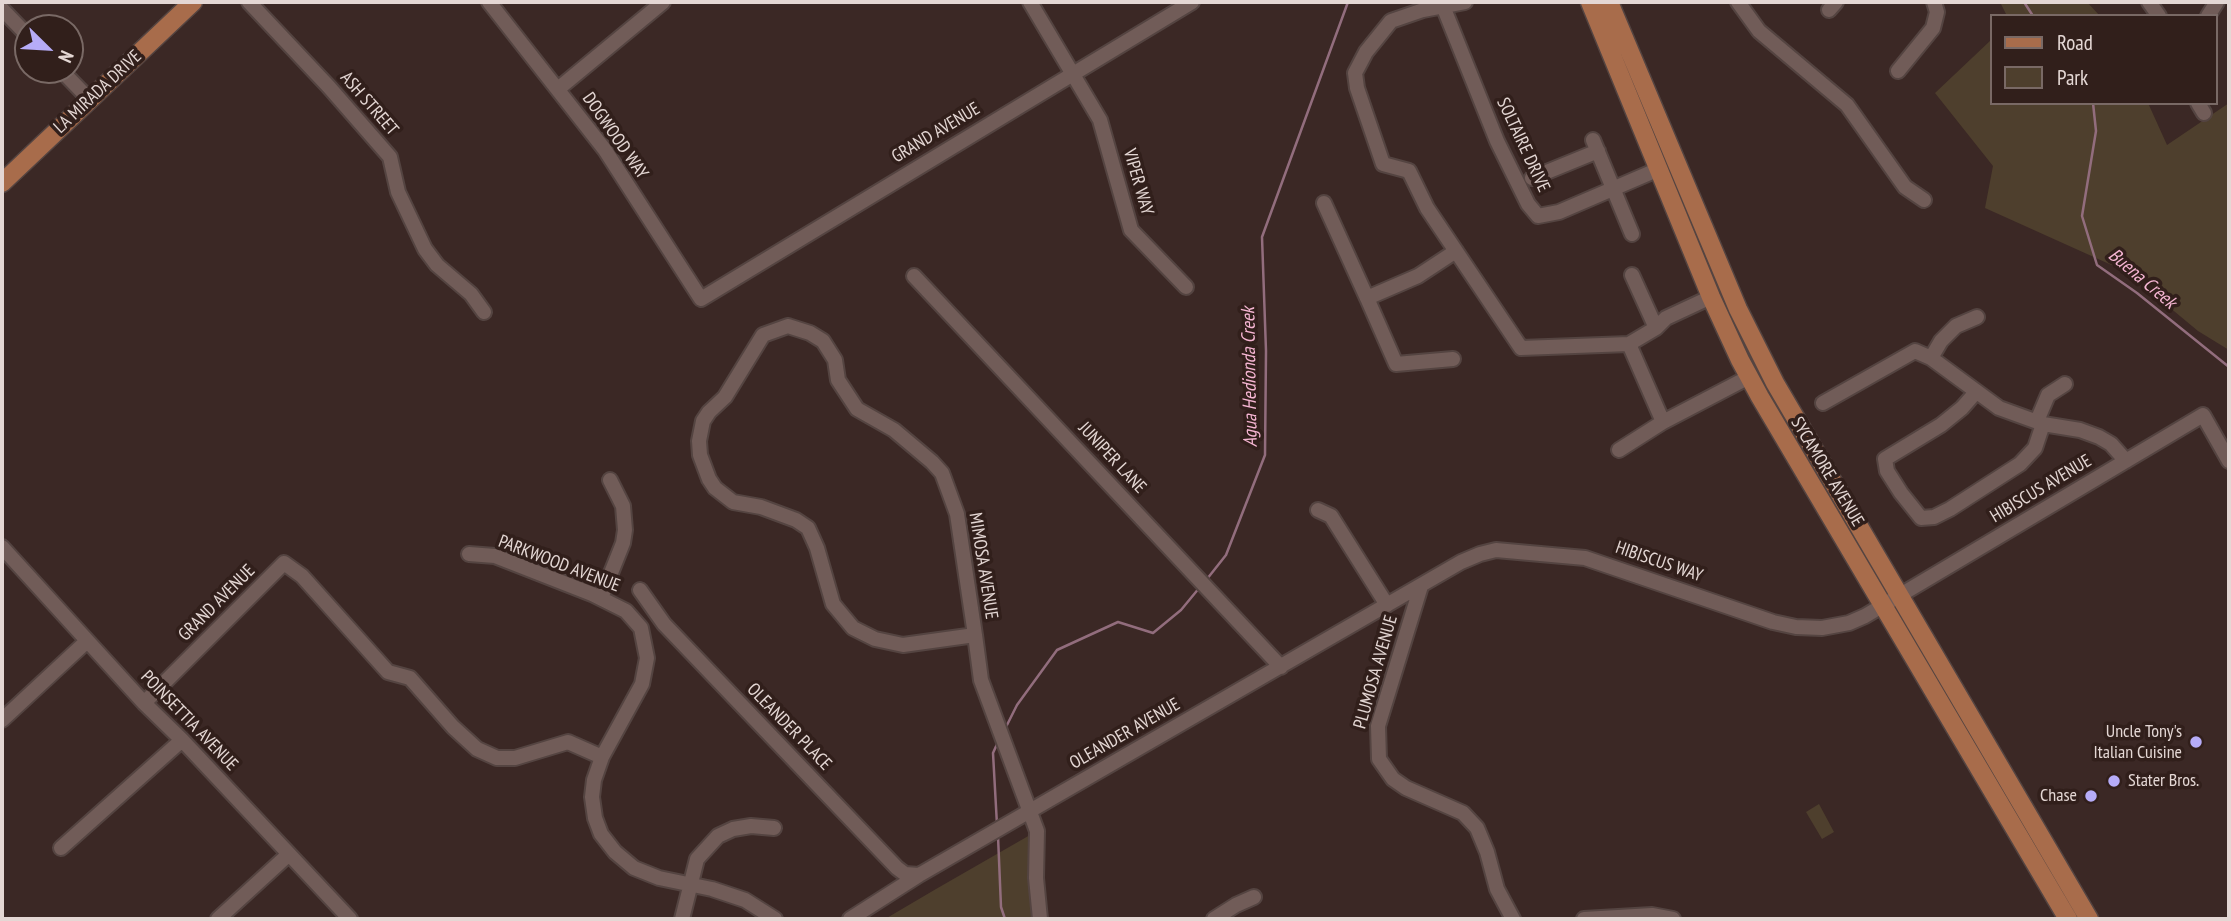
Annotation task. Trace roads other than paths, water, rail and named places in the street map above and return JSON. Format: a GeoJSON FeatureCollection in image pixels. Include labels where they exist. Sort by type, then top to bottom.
{"type":"FeatureCollection","features":[{"type":"Feature","properties":{"kind":"main road","name":"LA MIRADA DRIVE"},"geometry":{"type":"LineString","coordinates":[[2,183],[194,2]]}},
{"type":"Feature","properties":{"kind":"main road","name":"SYCAMORE AVENUE"},"geometry":{"type":"LineString","coordinates":[[1590,2],[1713,301],[1749,377],[2068,919]]}},
{"type":"Feature","properties":{"kind":"main road","name":"SYCAMORE AVENUE"},"geometry":{"type":"LineString","coordinates":[[1609,2],[1738,309],[1780,393],[2089,919]]}},
{"type":"Feature","properties":{"kind":"street","name":"ASH STREET"},"geometry":{"type":"LineString","coordinates":[[248,2],[338,97],[390,157],[398,192],[425,249],[437,265],[471,294],[484,312]]}},
{"type":"Feature","properties":{"kind":"street","name":"DOGWOOD WAY"},"geometry":{"type":"LineString","coordinates":[[489,2],[505,26],[605,150],[701,299]]}},
{"type":"Feature","properties":{"kind":"street"},"geometry":{"type":"LineString","coordinates":[[558,89],[663,2]]}},
{"type":"Feature","properties":{"kind":"street","name":"VIPER WAY"},"geometry":{"type":"LineString","coordinates":[[1030,2],[1100,120],[1131,230],[1186,287]]}},
{"type":"Feature","properties":{"kind":"street","name":"GRAND AVENUE"},"geometry":{"type":"LineString","coordinates":[[701,299],[1192,2]]}},
{"type":"Feature","properties":{"kind":"street"},"geometry":{"type":"LineString","coordinates":[[1465,2],[1403,16],[1391,22],[1355,73],[1357,88],[1383,164],[1409,171],[1427,208],[1521,348],[1629,344],[1656,328],[1666,318],[1713,301]]}},
{"type":"Feature","properties":{"kind":"street"},"geometry":{"type":"LineString","coordinates":[[1738,2],[1759,32],[1847,105],[1905,187],[1924,200]]}},
{"type":"Feature","properties":{"kind":"street"},"geometry":{"type":"LineString","coordinates":[[1898,71],[1933,28],[1937,12],[1934,2]]}},
{"type":"Feature","properties":{"kind":"street","name":"SOLTAIRE DRIVE"},"geometry":{"type":"LineString","coordinates":[[1443,6],[1497,141],[1528,204],[1538,216],[1559,212],[1658,169]]}},
{"type":"Feature","properties":{"kind":"street"},"geometry":{"type":"LineString","coordinates":[[75,84],[90,100]]}},
{"type":"Feature","properties":{"kind":"street"},"geometry":{"type":"LineString","coordinates":[[1532,178],[1596,145],[1632,234]]}},
{"type":"Feature","properties":{"kind":"street"},"geometry":{"type":"LineString","coordinates":[[1324,203],[1396,364],[1454,359]]}},
{"type":"Feature","properties":{"kind":"street"},"geometry":{"type":"LineString","coordinates":[[1367,298],[1418,276],[1456,251]]}},
{"type":"Feature","properties":{"kind":"street"},"geometry":{"type":"LineString","coordinates":[[1632,275],[1656,328]]}},
{"type":"Feature","properties":{"kind":"street","name":"JUNIPER LANE"},"geometry":{"type":"LineString","coordinates":[[914,276],[1281,667]]}},
{"type":"Feature","properties":{"kind":"street"},"geometry":{"type":"LineString","coordinates":[[1931,358],[1941,341],[1956,326],[1977,317]]}},
{"type":"Feature","properties":{"kind":"street","name":"MIMOSA AVENUE"},"geometry":{"type":"LineString","coordinates":[[975,635],[903,645],[875,639],[853,628],[833,604],[817,548],[808,528],[785,515],[733,502],[709,480],[700,456],[699,441],[703,421],[725,397],[755,346],[767,332],[788,326],[810,333],[823,341],[835,360],[838,380],[857,409],[894,430],[932,461],[942,474],[957,514],[975,635],[981,680],[1037,831],[1036,878],[1040,919]]}},
{"type":"Feature","properties":{"kind":"street"},"geometry":{"type":"LineString","coordinates":[[1629,344],[1663,422]]}},
{"type":"Feature","properties":{"kind":"street"},"geometry":{"type":"LineString","coordinates":[[1823,403],[1915,351],[1931,358],[1999,408],[2099,437],[2111,444],[2126,461]]}},
{"type":"Feature","properties":{"kind":"street"},"geometry":{"type":"LineString","coordinates":[[1619,450],[1663,422],[1749,377]]}},
{"type":"Feature","properties":{"kind":"street"},"geometry":{"type":"LineString","coordinates":[[1976,392],[1953,416],[1885,459],[1887,471],[1921,518],[1934,517],[1950,509],[2020,464],[2035,448],[2048,395],[2065,384]]}},
{"type":"Feature","properties":{"kind":"street","name":"HIBISCUS AVENUE"},"geometry":{"type":"LineString","coordinates":[[1884,605],[2203,415],[2229,461]]}},
{"type":"Feature","properties":{"kind":"street"},"geometry":{"type":"LineString","coordinates":[[600,598],[625,530],[623,506],[610,480]]}},
{"type":"Feature","properties":{"kind":"street"},"geometry":{"type":"LineString","coordinates":[[1318,510],[1331,516],[1387,605]]}},
{"type":"Feature","properties":{"kind":"street","name":"POINSETTIA AVENUE"},"geometry":{"type":"LineString","coordinates":[[2,547],[86,642],[351,919]]}},
{"type":"Feature","properties":{"kind":"street","name":"HIBISCUS WAY"},"geometry":{"type":"LineString","coordinates":[[1421,586],[1461,562],[1496,550],[1585,558],[1773,622],[1796,627],[1822,628],[1849,623],[1884,605]]}},
{"type":"Feature","properties":{"kind":"street","name":"PARKWOOD AVENUE"},"geometry":{"type":"LineString","coordinates":[[469,554],[495,556],[600,598],[626,611],[641,628],[648,658],[642,684],[602,757],[594,780],[592,797],[601,834],[615,852],[634,868],[745,900],[768,917]]}},
{"type":"Feature","properties":{"kind":"street","name":"GRAND AVENUE"},"geometry":{"type":"LineString","coordinates":[[144,703],[284,564],[302,576],[388,672],[410,678],[453,727],[477,749],[497,758],[515,758],[568,742],[602,757]]}},
{"type":"Feature","properties":{"kind":"street","name":"OLEANDER AVENUE"},"geometry":{"type":"LineString","coordinates":[[850,919],[919,875],[1421,586]]}},
{"type":"Feature","properties":{"kind":"street","name":"PLUMOSA AVENUE"},"geometry":{"type":"LineString","coordinates":[[1421,586],[1378,726],[1378,759],[1393,779],[1406,788],[1463,813],[1477,828],[1497,888],[1513,919]]}},
{"type":"Feature","properties":{"kind":"street","name":"OLEANDER PLACE"},"geometry":{"type":"LineString","coordinates":[[640,590],[664,624],[897,868],[905,874],[919,875]]}},
{"type":"Feature","properties":{"kind":"street"},"geometry":{"type":"LineString","coordinates":[[2,720],[86,642]]}},
{"type":"Feature","properties":{"kind":"street"},"geometry":{"type":"LineString","coordinates":[[61,848],[182,740]]}},
{"type":"Feature","properties":{"kind":"street"},"geometry":{"type":"LineString","coordinates":[[682,919],[697,859],[718,836],[733,829],[751,826],[774,828]]}},
{"type":"Feature","properties":{"kind":"street"},"geometry":{"type":"LineString","coordinates":[[218,919],[289,854]]}},
{"type":"Feature","properties":{"kind":"street"},"geometry":{"type":"LineString","coordinates":[[1214,919],[1254,897]]}},
{"type":"Feature","properties":{"kind":"street"},"geometry":{"type":"LineString","coordinates":[[1584,919],[1653,915],[1673,919]]}},
{"type":"Feature","properties":{"kind":"waterway","name":"Agua Hedionda Creek"},"geometry":{"type":"LineString","coordinates":[[1207,579],[1226,555],[1265,455],[1266,351],[1262,237],[1348,2]]}},
{"type":"Feature","properties":{"kind":"waterway","name":"Buena Creek"},"geometry":{"type":"LineString","coordinates":[[2024,2],[2032,14]]}},
{"type":"Feature","properties":{"kind":"waterway","name":"Buena Creek"},"geometry":{"type":"LineString","coordinates":[[2093,105],[2096,131],[2082,216],[2097,265],[2137,293],[2229,367]]}},
{"type":"Feature","properties":{"kind":"waterway","name":"Agua Hedionda Creek"},"geometry":{"type":"LineString","coordinates":[[1006,727],[1017,705],[1057,650],[1118,622],[1153,633],[1181,610],[1200,587]]}},
{"type":"Feature","properties":{"kind":"waterway","name":"Agua Hedionda Creek"},"geometry":{"type":"LineString","coordinates":[[997,825],[993,753],[998,742]]}},
{"type":"Feature","properties":{"kind":"waterway","name":"Agua Hedionda Creek"},"geometry":{"type":"LineString","coordinates":[[998,836],[1001,907],[1005,919]]}},
{"type":"Feature","properties":{"kind":"place","name":"Uncle Tony's Italian Cuisine"},"geometry":{"type":"Point","coordinates":[2196,742]}},
{"type":"Feature","properties":{"kind":"place","name":"Stater Bros."},"geometry":{"type":"Point","coordinates":[2114,781]}},
{"type":"Feature","properties":{"kind":"place","name":"Chase"},"geometry":{"type":"Point","coordinates":[2091,796]}}]}
